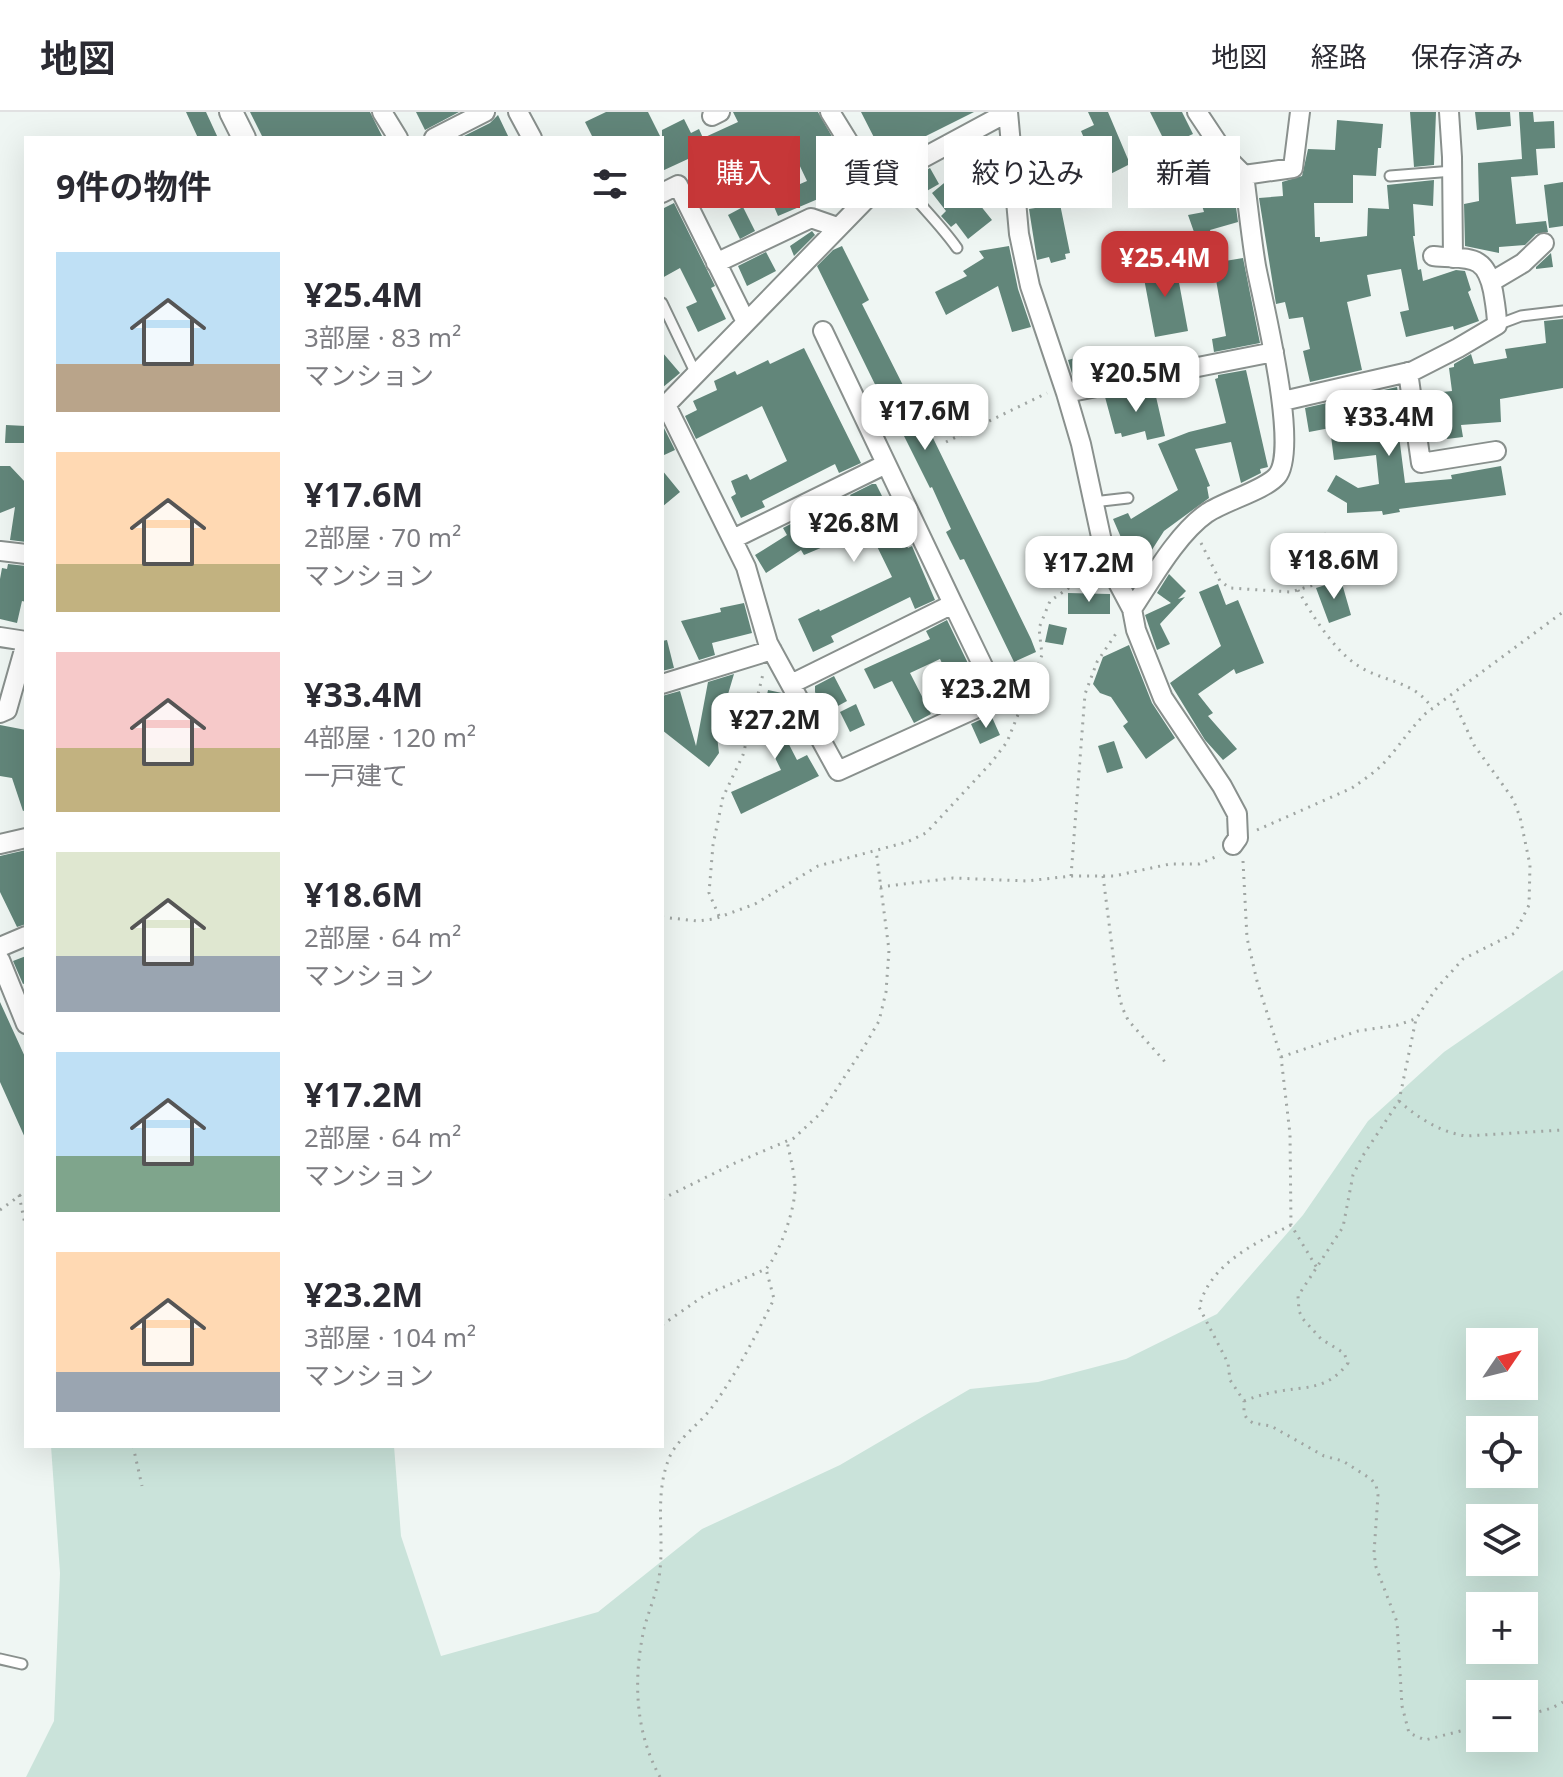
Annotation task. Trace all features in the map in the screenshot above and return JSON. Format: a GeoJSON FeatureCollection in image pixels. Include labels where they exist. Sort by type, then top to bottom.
{"type":"FeatureCollection","features":[{"type":"Feature","properties":{"kind":"street"},"geometry":{"type":"LineString","coordinates":[[231,112],[243,136]]}},
{"type":"Feature","properties":{"kind":"street"},"geometry":{"type":"LineString","coordinates":[[382,112],[397,136]]}},
{"type":"Feature","properties":{"kind":"street"},"geometry":{"type":"LineString","coordinates":[[438,136],[485,112]]}},
{"type":"Feature","properties":{"kind":"street"},"geometry":{"type":"LineString","coordinates":[[518,112],[531,136]]}},
{"type":"Feature","properties":{"kind":"street"},"geometry":{"type":"LineString","coordinates":[[830,112],[845,136]]}},
{"type":"Feature","properties":{"kind":"street"},"geometry":{"type":"LineString","coordinates":[[964,136],[1008,112],[1011,136]]}},
{"type":"Feature","properties":{"kind":"street"},"geometry":{"type":"LineString","coordinates":[[1132,609],[1194,525],[1223,503],[1269,482],[1278,475],[1282,465],[1283,401],[1257,266],[1244,175],[1229,160],[1197,112]]}},
{"type":"Feature","properties":{"kind":"street"},"geometry":{"type":"LineString","coordinates":[[1244,175],[1293,168],[1300,112]]}},
{"type":"Feature","properties":{"kind":"street"},"geometry":{"type":"LineString","coordinates":[[1449,112],[1453,258]]}},
{"type":"Feature","properties":{"kind":"street"},"geometry":{"type":"LineString","coordinates":[[664,192],[678,185],[746,322]]}},
{"type":"Feature","properties":{"kind":"street"},"geometry":{"type":"LineString","coordinates":[[823,331],[994,689],[990,702],[838,771],[791,684],[767,652],[746,567],[664,407],[856,208]]}},
{"type":"Feature","properties":{"kind":"street"},"geometry":{"type":"LineString","coordinates":[[1017,208],[1019,234],[1030,286],[1065,389],[1106,560],[1132,609],[1136,630],[1163,698],[1222,786],[1237,814],[1236,842]]}},
{"type":"Feature","properties":{"kind":"street"},"geometry":{"type":"LineString","coordinates":[[716,263],[811,218],[837,227]]}},
{"type":"Feature","properties":{"kind":"street"},"geometry":{"type":"LineString","coordinates":[[1491,282],[1523,263],[1544,243]]}},
{"type":"Feature","properties":{"kind":"street"},"geometry":{"type":"LineString","coordinates":[[1283,401],[1408,372],[1497,325],[1491,282],[1484,264],[1433,256]]}},
{"type":"Feature","properties":{"kind":"street"},"geometry":{"type":"LineString","coordinates":[[1065,389],[1274,352]]}},
{"type":"Feature","properties":{"kind":"street"},"geometry":{"type":"LineString","coordinates":[[1408,372],[1421,463],[1496,451]]}},
{"type":"Feature","properties":{"kind":"street"},"geometry":{"type":"LineString","coordinates":[[733,539],[886,464]]}},
{"type":"Feature","properties":{"kind":"street"},"geometry":{"type":"LineString","coordinates":[[0,551],[24,554]]}},
{"type":"Feature","properties":{"kind":"street"},"geometry":{"type":"LineString","coordinates":[[791,684],[953,604]]}},
{"type":"Feature","properties":{"kind":"street"},"geometry":{"type":"LineString","coordinates":[[0,637],[24,642]]}},
{"type":"Feature","properties":{"kind":"street"},"geometry":{"type":"LineString","coordinates":[[0,713],[7,710],[12,698],[24,650]]}},
{"type":"Feature","properties":{"kind":"street"},"geometry":{"type":"LineString","coordinates":[[664,683],[767,652]]}},
{"type":"Feature","properties":{"kind":"street"},"geometry":{"type":"LineString","coordinates":[[0,844],[24,838]]}},
{"type":"Feature","properties":{"kind":"street"},"geometry":{"type":"LineString","coordinates":[[0,947],[24,937]]}},
{"type":"Feature","properties":{"kind":"street"},"geometry":{"type":"LineString","coordinates":[[0,960],[24,1019]]}},
{"type":"Feature","properties":{"kind":"lane"},"geometry":{"type":"LineString","coordinates":[[1390,176],[1453,171]]}},
{"type":"Feature","properties":{"kind":"lane"},"geometry":{"type":"LineString","coordinates":[[923,208],[941,225],[957,248]]}},
{"type":"Feature","properties":{"kind":"lane"},"geometry":{"type":"LineString","coordinates":[[664,307],[696,374]]}},
{"type":"Feature","properties":{"kind":"lane"},"geometry":{"type":"LineString","coordinates":[[1497,325],[1521,316],[1563,311]]}},
{"type":"Feature","properties":{"kind":"lane"},"geometry":{"type":"LineString","coordinates":[[1093,502],[1128,498]]}},
{"type":"Feature","properties":{"kind":"lane"},"geometry":{"type":"LineString","coordinates":[[0,1659],[22,1664]]}},
{"type":"Feature","properties":{"kind":"path"},"geometry":{"type":"LineString","coordinates":[[946,442],[1065,389]]}},
{"type":"Feature","properties":{"kind":"path"},"geometry":{"type":"LineString","coordinates":[[1194,525],[1208,562],[1220,581],[1230,588],[1269,593],[1298,590],[1323,582],[1331,569],[1324,533]]}},
{"type":"Feature","properties":{"kind":"path"},"geometry":{"type":"LineString","coordinates":[[664,917],[697,921],[714,919],[755,904],[818,866],[907,842],[926,833],[1007,742],[1042,655],[1039,628],[1050,601],[1076,583],[1112,572]]}},
{"type":"Feature","properties":{"kind":"path"},"geometry":{"type":"LineString","coordinates":[[1298,590],[1313,617],[1355,664],[1381,677],[1413,687],[1433,709]]}},
{"type":"Feature","properties":{"kind":"path"},"geometry":{"type":"LineString","coordinates":[[1071,876],[1085,694],[1097,662],[1132,609]]}},
{"type":"Feature","properties":{"kind":"path"},"geometry":{"type":"LineString","coordinates":[[880,887],[953,878],[1027,881],[1103,876],[1170,864],[1199,864],[1236,842],[1352,788],[1383,764],[1413,726],[1433,709],[1562,613]]}},
{"type":"Feature","properties":{"kind":"path"},"geometry":{"type":"LineString","coordinates":[[719,916],[709,893],[713,845],[723,797],[743,755],[767,652]]}},
{"type":"Feature","properties":{"kind":"path"},"geometry":{"type":"LineString","coordinates":[[1244,1401],[1278,1391],[1298,1390],[1330,1382],[1348,1363],[1344,1353],[1321,1339],[1303,1319],[1298,1296],[1343,1227],[1353,1175],[1399,1101],[1416,1019],[1435,990],[1463,959],[1515,933],[1529,905],[1530,865],[1520,817],[1513,799],[1474,745],[1451,695]]}},
{"type":"Feature","properties":{"kind":"path"},"geometry":{"type":"LineString","coordinates":[[1236,842],[1244,867],[1247,938],[1281,1057],[1290,1134],[1291,1225],[1317,1268]]}},
{"type":"Feature","properties":{"kind":"path"},"geometry":{"type":"LineString","coordinates":[[664,1198],[787,1141],[821,1113],[879,1021],[886,992],[889,950],[876,850]]}},
{"type":"Feature","properties":{"kind":"path"},"geometry":{"type":"LineString","coordinates":[[1103,876],[1122,1007],[1128,1020],[1166,1063]]}},
{"type":"Feature","properties":{"kind":"path"},"geometry":{"type":"LineString","coordinates":[[1281,1057],[1358,1031],[1416,1019]]}},
{"type":"Feature","properties":{"kind":"path"},"geometry":{"type":"LineString","coordinates":[[1399,1101],[1416,1116],[1452,1134],[1466,1136],[1563,1130]]}},
{"type":"Feature","properties":{"kind":"path"},"geometry":{"type":"LineString","coordinates":[[664,1324],[705,1295],[766,1269],[772,1262],[790,1218],[795,1188],[787,1141]]}},
{"type":"Feature","properties":{"kind":"path"},"geometry":{"type":"LineString","coordinates":[[0,1210],[24,1192]]}},
{"type":"Feature","properties":{"kind":"path"},"geometry":{"type":"LineString","coordinates":[[19,1195],[24,1219]]}},
{"type":"Feature","properties":{"kind":"path"},"geometry":{"type":"LineString","coordinates":[[1291,1225],[1242,1251],[1221,1269],[1203,1293],[1199,1307],[1228,1363],[1230,1380],[1244,1401],[1247,1419],[1271,1426],[1324,1456],[1343,1461],[1376,1485],[1374,1553],[1376,1567],[1397,1622],[1402,1706],[1409,1733],[1425,1740],[1466,1730]]}},
{"type":"Feature","properties":{"kind":"path"},"geometry":{"type":"LineString","coordinates":[[660,1777],[641,1728],[636,1677],[644,1628],[659,1581],[662,1549],[659,1514],[671,1454],[709,1411],[751,1345],[774,1299],[766,1269]]}},
{"type":"Feature","properties":{"kind":"path"},"geometry":{"type":"LineString","coordinates":[[133,1448],[142,1486]]}},
{"type":"Feature","properties":{"kind":"path"},"geometry":{"type":"LineString","coordinates":[[1538,1712],[1563,1702]]}},
{"type":"Feature","properties":{"kind":"green space"},"geometry":{"type":"Polygon","coordinates":[[[1563,970],[1563,1777],[26,1777],[54,1721],[60,1573],[51,1448],[394,1448],[401,1536],[441,1656],[598,1612],[702,1529],[840,1465],[970,1389],[1038,1382],[1126,1359],[1217,1314],[1303,1215],[1368,1121],[1444,1052],[1563,970]]]}},
{"type":"Feature","properties":{"kind":"building"},"geometry":{"type":"Polygon","coordinates":[[[186,112],[206,112],[217,136],[197,136],[186,112]]]}},
{"type":"Feature","properties":{"kind":"building"},"geometry":{"type":"Polygon","coordinates":[[[250,112],[370,112],[382,136],[262,136],[250,112]]]}},
{"type":"Feature","properties":{"kind":"building"},"geometry":{"type":"Polygon","coordinates":[[[416,112],[459,112],[425,130],[416,112]]]}},
{"type":"Feature","properties":{"kind":"building"},"geometry":{"type":"Polygon","coordinates":[[[606,112],[648,112],[660,136],[592,136],[585,122],[606,112]]]}},
{"type":"Feature","properties":{"kind":"building"},"geometry":{"type":"Polygon","coordinates":[[[733,112],[818,112],[832,136],[816,136],[816,200],[800,207],[800,184],[807,181],[800,166],[800,136],[707,136],[738,122],[733,112]]]}},
{"type":"Feature","properties":{"kind":"building"},"geometry":{"type":"Polygon","coordinates":[[[861,112],[974,112],[926,136],[873,136],[861,112]]]}},
{"type":"Feature","properties":{"kind":"building"},"geometry":{"type":"Polygon","coordinates":[[[1088,112],[1108,112],[1128,165],[1112,173],[1112,136],[1083,136],[1081,131],[1094,125],[1088,112]]]}},
{"type":"Feature","properties":{"kind":"building"},"geometry":{"type":"Polygon","coordinates":[[[1150,112],[1182,112],[1193,134],[1162,136],[1150,112]]]}},
{"type":"Feature","properties":{"kind":"building"},"geometry":{"type":"Polygon","coordinates":[[[1410,112],[1436,112],[1434,165],[1414,167],[1410,112]]]}},
{"type":"Feature","properties":{"kind":"building"},"geometry":{"type":"Polygon","coordinates":[[[1475,112],[1510,112],[1511,126],[1477,130],[1475,112]]]}},
{"type":"Feature","properties":{"kind":"building"},"geometry":{"type":"Polygon","coordinates":[[[1519,112],[1533,112],[1534,122],[1554,121],[1555,148],[1536,149],[1538,175],[1511,177],[1516,224],[1546,221],[1548,232],[1536,234],[1525,245],[1499,247],[1499,253],[1465,246],[1464,204],[1479,201],[1478,163],[1522,159],[1519,112]]]}},
{"type":"Feature","properties":{"kind":"building"},"geometry":{"type":"Polygon","coordinates":[[[498,115],[508,136],[464,136],[490,123],[498,115]]]}},
{"type":"Feature","properties":{"kind":"building"},"geometry":{"type":"Polygon","coordinates":[[[684,119],[691,133],[699,129],[702,136],[688,136],[688,159],[664,170],[662,130],[684,119]]]}},
{"type":"Feature","properties":{"kind":"building"},"geometry":{"type":"Polygon","coordinates":[[[1337,120],[1383,124],[1376,176],[1353,175],[1353,203],[1314,203],[1315,237],[1320,237],[1320,242],[1367,236],[1368,208],[1389,209],[1387,185],[1434,180],[1433,206],[1413,204],[1413,236],[1418,270],[1421,269],[1423,281],[1456,270],[1465,271],[1471,290],[1468,292],[1479,321],[1454,330],[1453,326],[1406,337],[1400,312],[1409,310],[1401,269],[1367,275],[1371,296],[1347,302],[1362,370],[1310,382],[1303,351],[1310,349],[1303,317],[1289,319],[1285,302],[1276,304],[1259,198],[1283,196],[1282,182],[1302,176],[1308,149],[1335,150],[1337,120]]]}},
{"type":"Feature","properties":{"kind":"building"},"geometry":{"type":"Polygon","coordinates":[[[928,169],[939,184],[928,190],[928,169]]]}},
{"type":"Feature","properties":{"kind":"building"},"geometry":{"type":"Polygon","coordinates":[[[1563,182],[1563,226],[1549,228],[1544,185],[1563,182]]]}},
{"type":"Feature","properties":{"kind":"building"},"geometry":{"type":"Polygon","coordinates":[[[944,183],[944,208],[982,208],[992,220],[968,239],[956,223],[951,227],[941,216],[946,211],[932,193],[944,183]]]}},
{"type":"Feature","properties":{"kind":"building"},"geometry":{"type":"Polygon","coordinates":[[[674,203],[715,286],[711,288],[726,319],[698,332],[686,307],[697,302],[680,268],[664,277],[664,208],[674,203]]]}},
{"type":"Feature","properties":{"kind":"building"},"geometry":{"type":"Polygon","coordinates":[[[744,208],[755,231],[740,239],[728,215],[744,208]]]}},
{"type":"Feature","properties":{"kind":"building"},"geometry":{"type":"Polygon","coordinates":[[[775,208],[797,208],[778,216],[775,208]]]}},
{"type":"Feature","properties":{"kind":"building"},"geometry":{"type":"Polygon","coordinates":[[[1061,208],[1070,253],[1065,254],[1066,259],[1051,263],[1049,257],[1037,260],[1029,209],[1061,208]]]}},
{"type":"Feature","properties":{"kind":"building"},"geometry":{"type":"Polygon","coordinates":[[[1203,208],[1236,208],[1238,222],[1210,230],[1220,258],[1205,263],[1188,215],[1204,212],[1203,208]]]}},
{"type":"Feature","properties":{"kind":"building"},"geometry":{"type":"Polygon","coordinates":[[[812,231],[815,235],[794,256],[790,246],[812,231]]]}},
{"type":"Feature","properties":{"kind":"building"},"geometry":{"type":"Polygon","coordinates":[[[842,246],[869,300],[862,304],[918,415],[933,438],[1031,639],[1036,652],[1014,662],[964,559],[960,560],[946,532],[951,529],[932,487],[893,414],[890,415],[817,266],[833,250],[842,246]]]}},
{"type":"Feature","properties":{"kind":"building"},"geometry":{"type":"Polygon","coordinates":[[[1009,246],[1018,289],[1031,327],[1012,332],[998,286],[946,315],[935,292],[967,276],[963,271],[984,258],[979,251],[1009,246]]]}},
{"type":"Feature","properties":{"kind":"building"},"geometry":{"type":"Polygon","coordinates":[[[766,252],[776,271],[747,286],[738,266],[766,252]]]}},
{"type":"Feature","properties":{"kind":"building"},"geometry":{"type":"Polygon","coordinates":[[[1551,253],[1553,267],[1536,269],[1536,267],[1551,253]]]}},
{"type":"Feature","properties":{"kind":"building"},"geometry":{"type":"Polygon","coordinates":[[[1243,258],[1260,343],[1214,352],[1212,339],[1226,336],[1213,263],[1243,258]]]}},
{"type":"Feature","properties":{"kind":"building"},"geometry":{"type":"Polygon","coordinates":[[[1175,261],[1188,331],[1155,337],[1142,268],[1175,261]]]}},
{"type":"Feature","properties":{"kind":"building"},"geometry":{"type":"Polygon","coordinates":[[[1563,319],[1563,388],[1500,399],[1501,422],[1461,425],[1463,437],[1447,439],[1447,436],[1434,434],[1431,413],[1426,413],[1423,394],[1452,391],[1449,368],[1471,354],[1474,364],[1507,358],[1505,349],[1546,343],[1544,321],[1563,319]]]}},
{"type":"Feature","properties":{"kind":"building"},"geometry":{"type":"Polygon","coordinates":[[[1164,346],[1166,361],[1100,374],[1098,363],[1164,346]]]}},
{"type":"Feature","properties":{"kind":"building"},"geometry":{"type":"Polygon","coordinates":[[[804,348],[861,463],[839,473],[835,464],[762,501],[765,507],[741,518],[731,497],[736,494],[731,481],[747,474],[750,480],[787,461],[762,406],[696,439],[685,416],[697,410],[693,401],[717,390],[714,381],[735,371],[737,375],[768,360],[770,364],[804,348]]]}},
{"type":"Feature","properties":{"kind":"building"},"geometry":{"type":"Polygon","coordinates":[[[1092,353],[1097,371],[1073,377],[1068,360],[1092,353]]]}},
{"type":"Feature","properties":{"kind":"building"},"geometry":{"type":"Polygon","coordinates":[[[664,354],[680,373],[664,386],[664,354]]]}},
{"type":"Feature","properties":{"kind":"building"},"geometry":{"type":"Polygon","coordinates":[[[1246,370],[1268,467],[1241,483],[1231,442],[1195,449],[1210,486],[1207,487],[1209,498],[1164,531],[1134,578],[1119,560],[1126,549],[1113,519],[1128,513],[1131,519],[1178,490],[1158,444],[1226,423],[1215,379],[1218,375],[1246,370]]]}},
{"type":"Feature","properties":{"kind":"building"},"geometry":{"type":"Polygon","coordinates":[[[1397,387],[1402,415],[1403,435],[1399,436],[1405,483],[1452,479],[1451,475],[1501,466],[1506,495],[1399,509],[1400,512],[1383,515],[1382,511],[1347,513],[1347,503],[1327,491],[1336,475],[1358,488],[1379,484],[1376,455],[1334,460],[1330,428],[1309,432],[1305,408],[1397,387]]]}},
{"type":"Feature","properties":{"kind":"building"},"geometry":{"type":"Polygon","coordinates":[[[1154,388],[1165,436],[1147,440],[1145,431],[1122,437],[1121,433],[1115,434],[1105,397],[1154,388]]]}},
{"type":"Feature","properties":{"kind":"building"},"geometry":{"type":"Polygon","coordinates":[[[6,425],[24,426],[24,443],[5,443],[6,425]]]}},
{"type":"Feature","properties":{"kind":"building"},"geometry":{"type":"Polygon","coordinates":[[[664,428],[675,450],[664,455],[664,428]]]}},
{"type":"Feature","properties":{"kind":"building"},"geometry":{"type":"Polygon","coordinates":[[[0,466],[10,466],[24,481],[24,542],[10,540],[15,507],[0,513],[0,466]]]}},
{"type":"Feature","properties":{"kind":"building"},"geometry":{"type":"Polygon","coordinates":[[[664,472],[680,492],[664,505],[664,472]]]}},
{"type":"Feature","properties":{"kind":"building"},"geometry":{"type":"Polygon","coordinates":[[[876,484],[908,548],[912,546],[935,600],[915,609],[910,597],[831,636],[834,642],[813,652],[798,619],[892,577],[868,528],[804,555],[801,550],[766,573],[755,555],[787,535],[783,528],[806,516],[809,523],[854,502],[850,495],[876,484]]]}},
{"type":"Feature","properties":{"kind":"building"},"geometry":{"type":"Polygon","coordinates":[[[8,564],[24,566],[24,602],[17,623],[0,619],[0,579],[2,568],[7,569],[8,564]]]}},
{"type":"Feature","properties":{"kind":"building"},"geometry":{"type":"Polygon","coordinates":[[[1169,574],[1186,591],[1178,599],[1185,597],[1160,624],[1170,644],[1157,650],[1145,615],[1171,603],[1157,593],[1169,574]]]}},
{"type":"Feature","properties":{"kind":"building"},"geometry":{"type":"Polygon","coordinates":[[[1341,580],[1351,615],[1329,623],[1316,588],[1341,580]]]}},
{"type":"Feature","properties":{"kind":"building"},"geometry":{"type":"Polygon","coordinates":[[[1218,584],[1226,605],[1238,600],[1264,663],[1236,674],[1234,669],[1198,694],[1213,713],[1208,716],[1237,749],[1223,760],[1205,740],[1170,683],[1221,646],[1199,592],[1218,584]]]}},
{"type":"Feature","properties":{"kind":"building"},"geometry":{"type":"Polygon","coordinates":[[[1068,593],[1110,594],[1110,614],[1068,614],[1068,593]]]}},
{"type":"Feature","properties":{"kind":"building"},"geometry":{"type":"Polygon","coordinates":[[[744,603],[752,633],[712,643],[715,655],[699,660],[681,621],[744,603]]]}},
{"type":"Feature","properties":{"kind":"building"},"geometry":{"type":"Polygon","coordinates":[[[947,620],[977,682],[956,692],[940,659],[910,673],[931,714],[914,723],[892,681],[874,689],[864,669],[930,639],[926,631],[947,620]]]}},
{"type":"Feature","properties":{"kind":"building"},"geometry":{"type":"Polygon","coordinates":[[[1049,624],[1067,628],[1063,645],[1045,642],[1049,624]]]}},
{"type":"Feature","properties":{"kind":"building"},"geometry":{"type":"Polygon","coordinates":[[[667,640],[674,668],[664,670],[664,641],[667,640]]]}},
{"type":"Feature","properties":{"kind":"building"},"geometry":{"type":"Polygon","coordinates":[[[1129,645],[1152,703],[1175,738],[1146,759],[1123,726],[1128,722],[1111,697],[1100,693],[1093,684],[1103,657],[1129,645]]]}},
{"type":"Feature","properties":{"kind":"building"},"geometry":{"type":"Polygon","coordinates":[[[734,674],[723,711],[714,711],[719,753],[709,767],[664,732],[664,695],[680,691],[696,746],[708,682],[734,674]]]}},
{"type":"Feature","properties":{"kind":"building"},"geometry":{"type":"Polygon","coordinates":[[[834,676],[847,701],[825,713],[815,686],[834,676]]]}},
{"type":"Feature","properties":{"kind":"building"},"geometry":{"type":"Polygon","coordinates":[[[768,690],[782,693],[786,701],[780,727],[797,760],[807,755],[819,776],[741,814],[731,792],[781,770],[760,727],[768,690]]]}},
{"type":"Feature","properties":{"kind":"building"},"geometry":{"type":"Polygon","coordinates":[[[856,704],[865,725],[850,732],[840,712],[856,704]]]}},
{"type":"Feature","properties":{"kind":"building"},"geometry":{"type":"Polygon","coordinates":[[[991,715],[1000,735],[980,744],[971,724],[991,715]]]}},
{"type":"Feature","properties":{"kind":"building"},"geometry":{"type":"Polygon","coordinates":[[[0,725],[24,730],[24,811],[12,778],[0,776],[0,725]]]}},
{"type":"Feature","properties":{"kind":"building"},"geometry":{"type":"Polygon","coordinates":[[[1114,741],[1123,768],[1107,773],[1098,746],[1114,741]]]}},
{"type":"Feature","properties":{"kind":"building"},"geometry":{"type":"Polygon","coordinates":[[[24,850],[24,925],[17,927],[0,892],[0,856],[24,850]]]}},
{"type":"Feature","properties":{"kind":"building"},"geometry":{"type":"Polygon","coordinates":[[[24,957],[24,984],[23,984],[13,961],[24,957]]]}},
{"type":"Feature","properties":{"kind":"building"},"geometry":{"type":"Polygon","coordinates":[[[0,1002],[24,1055],[24,1136],[0,1082],[0,1002]]]}}]}
